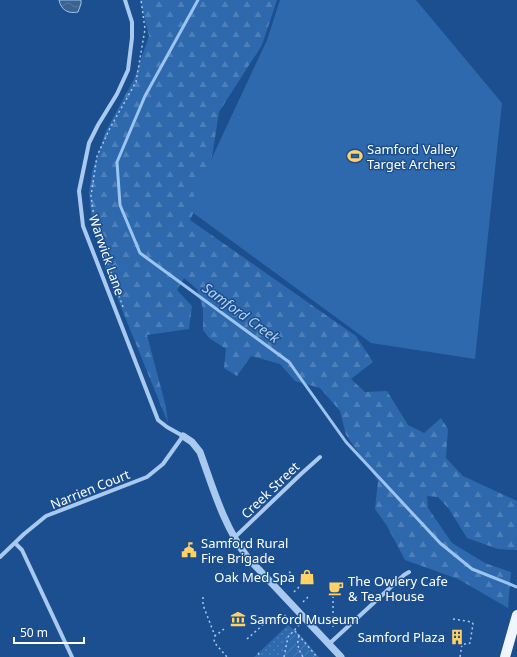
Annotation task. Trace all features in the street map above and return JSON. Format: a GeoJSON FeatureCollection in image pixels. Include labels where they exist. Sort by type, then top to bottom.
{"type":"FeatureCollection","features":[{"type":"Feature","properties":{"kind":"main road"},"geometry":{"type":"LineString","coordinates":[[505,657],[517,615]]}},
{"type":"Feature","properties":{"kind":"street","name":"Warwick Lane"},"geometry":{"type":"LineString","coordinates":[[125,0],[132,22],[132,38],[128,70],[117,94],[89,142],[79,191],[83,226],[158,420],[183,436]]}},
{"type":"Feature","properties":{"kind":"street"},"geometry":{"type":"LineString","coordinates":[[183,436],[192,442],[200,452],[227,524],[234,538],[248,558],[341,657]]}},
{"type":"Feature","properties":{"kind":"street","name":"Narrien Court"},"geometry":{"type":"LineString","coordinates":[[0,557],[46,516],[147,477],[163,464],[183,436]]}},
{"type":"Feature","properties":{"kind":"street","name":"Creek Street"},"geometry":{"type":"LineString","coordinates":[[234,538],[320,457]]}},
{"type":"Feature","properties":{"kind":"street"},"geometry":{"type":"LineString","coordinates":[[15,543],[22,550],[72,657]]}},
{"type":"Feature","properties":{"kind":"street"},"geometry":{"type":"LineString","coordinates":[[329,644],[409,572]]}},
{"type":"Feature","properties":{"kind":"path"},"geometry":{"type":"LineString","coordinates":[[123,308],[96,230],[91,196],[97,156],[110,128],[136,82],[146,29],[141,0]]}},
{"type":"Feature","properties":{"kind":"path"},"geometry":{"type":"LineString","coordinates":[[260,557],[267,550]]}},
{"type":"Feature","properties":{"kind":"path"},"geometry":{"type":"LineString","coordinates":[[282,580],[291,571]]}},
{"type":"Feature","properties":{"kind":"path"},"geometry":{"type":"LineString","coordinates":[[294,592],[299,587]]}},
{"type":"Feature","properties":{"kind":"path"},"geometry":{"type":"LineString","coordinates":[[303,602],[309,596]]}},
{"type":"Feature","properties":{"kind":"path"},"geometry":{"type":"LineString","coordinates":[[333,596],[333,627]]}},
{"type":"Feature","properties":{"kind":"path"},"geometry":{"type":"LineString","coordinates":[[203,597],[203,605],[215,636],[214,642],[227,657],[230,654]]}},
{"type":"Feature","properties":{"kind":"path"},"geometry":{"type":"LineString","coordinates":[[247,639],[264,624],[279,621],[294,608]]}},
{"type":"Feature","properties":{"kind":"path"},"geometry":{"type":"LineString","coordinates":[[453,619],[472,622],[473,624],[470,643],[462,644],[460,657]]}},
{"type":"Feature","properties":{"kind":"path"},"geometry":{"type":"LineString","coordinates":[[284,657],[288,637],[305,620]]}},
{"type":"Feature","properties":{"kind":"path"},"geometry":{"type":"LineString","coordinates":[[215,636],[224,630]]}},
{"type":"Feature","properties":{"kind":"path"},"geometry":{"type":"LineString","coordinates":[[294,631],[317,657]]}},
{"type":"Feature","properties":{"kind":"path"},"geometry":{"type":"LineString","coordinates":[[298,636],[298,647],[303,657]]}},
{"type":"Feature","properties":{"kind":"path"},"geometry":{"type":"LineString","coordinates":[[258,653],[261,657]]}},
{"type":"Feature","properties":{"kind":"green space"},"geometry":{"type":"Polygon","coordinates":[[[140,0],[277,0],[262,45],[219,112],[213,151],[203,193],[190,220],[356,336],[373,362],[351,379],[365,392],[387,391],[408,425],[424,433],[441,418],[448,429],[446,458],[463,476],[517,501],[517,550],[498,549],[467,538],[449,509],[438,497],[427,496],[428,508],[452,543],[485,563],[511,572],[508,608],[458,579],[405,560],[387,526],[375,509],[378,481],[346,435],[340,411],[320,388],[295,381],[280,364],[251,356],[237,376],[224,368],[226,349],[209,338],[203,330],[203,309],[197,289],[184,278],[177,290],[192,306],[189,329],[147,335],[166,407],[168,423],[106,270],[92,221],[89,193],[92,172],[106,131],[134,79],[149,36],[140,0]]]}},
{"type":"Feature","properties":{"kind":"green space","name":"Samford Valley Target Archers"},"geometry":{"type":"Polygon","coordinates":[[[280,0],[416,0],[502,103],[475,359],[371,343],[188,209],[267,40],[280,0]]]}},
{"type":"Feature","properties":{"kind":"green space"},"geometry":{"type":"Polygon","coordinates":[[[288,625],[301,636],[319,657],[254,657],[288,625]]]}},
{"type":"Feature","properties":{"kind":"green space"},"geometry":{"type":"Polygon","coordinates":[[[294,633],[297,636],[296,647],[301,657],[286,656],[291,636],[294,633]]]}},
{"type":"Feature","properties":{"kind":"green space"},"geometry":{"type":"Polygon","coordinates":[[[299,638],[315,657],[306,657],[304,655],[299,646],[299,638]]]}},
{"type":"Feature","properties":{"kind":"water"},"geometry":{"type":"Polygon","coordinates":[[[59,0],[81,0],[78,12],[68,12],[63,9],[59,0]]]}},
{"type":"Feature","properties":{"kind":"waterway","name":"Samford Creek"},"geometry":{"type":"LineString","coordinates":[[198,0],[145,96],[117,162],[120,205],[140,253],[289,362],[346,442],[440,543],[472,569],[517,587]]}},
{"type":"Feature","properties":{"kind":"place","name":"Samford Valley Target Archers"},"geometry":{"type":"Point","coordinates":[355,156]}},
{"type":"Feature","properties":{"kind":"place","name":"Samford Rural Fire Brigade"},"geometry":{"type":"Point","coordinates":[189,550]}},
{"type":"Feature","properties":{"kind":"place","name":"Oak Med Spa"},"geometry":{"type":"Point","coordinates":[307,577]}},
{"type":"Feature","properties":{"kind":"place","name":"The Owlery Cafe & Tea House"},"geometry":{"type":"Point","coordinates":[336,588]}},
{"type":"Feature","properties":{"kind":"place","name":"Samford Museum"},"geometry":{"type":"Point","coordinates":[238,619]}},
{"type":"Feature","properties":{"kind":"place","name":"Samford Plaza"},"geometry":{"type":"Point","coordinates":[457,637]}}]}
